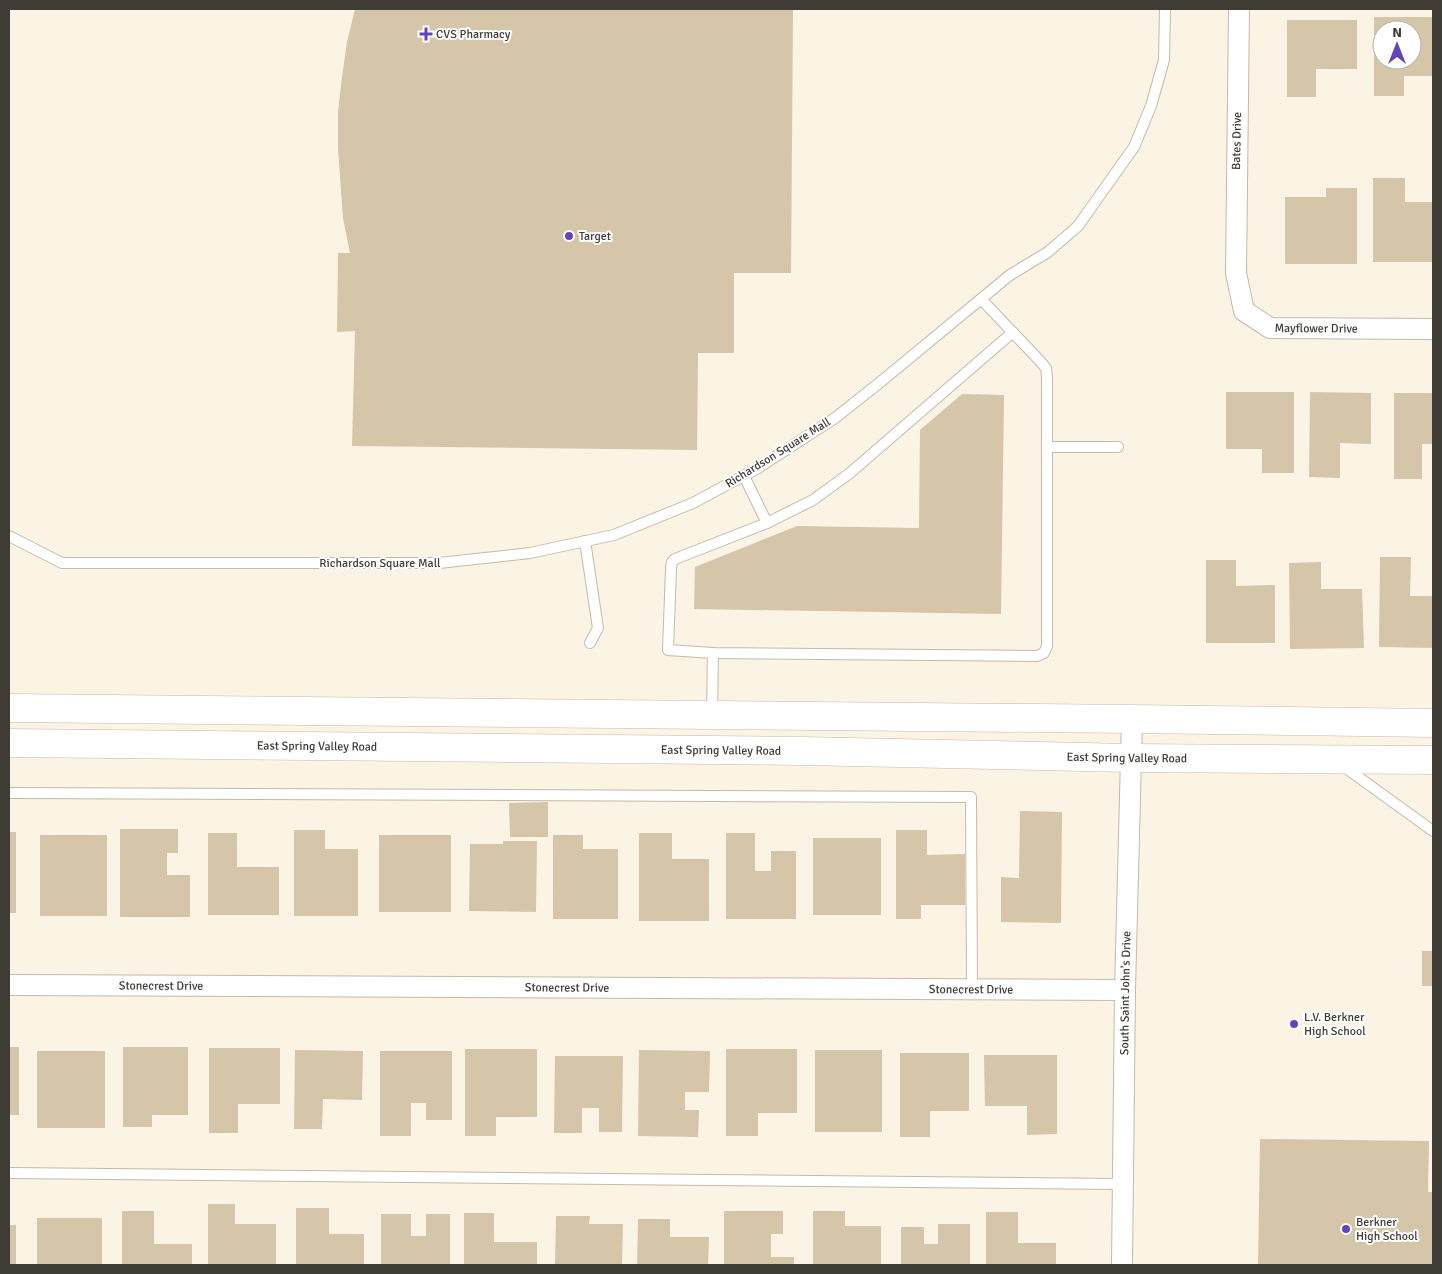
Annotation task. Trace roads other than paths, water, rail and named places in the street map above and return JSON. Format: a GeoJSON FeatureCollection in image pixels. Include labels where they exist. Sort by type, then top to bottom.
{"type":"FeatureCollection","features":[{"type":"Feature","properties":{"kind":"street","name":"Bates Drive"},"geometry":{"type":"LineString","coordinates":[[1236,272],[1239,9]]}},
{"type":"Feature","properties":{"kind":"street","name":"Mayflower Drive"},"geometry":{"type":"LineString","coordinates":[[1236,272],[1244,311],[1270,328],[1433,329]]}},
{"type":"Feature","properties":{"kind":"street"},"geometry":{"type":"LineString","coordinates":[[9,708],[1433,723]]}},
{"type":"Feature","properties":{"kind":"street"},"geometry":{"type":"LineString","coordinates":[[55,743],[58,708]]}},
{"type":"Feature","properties":{"kind":"street"},"geometry":{"type":"LineString","coordinates":[[712,714],[712,750]]}},
{"type":"Feature","properties":{"kind":"street","name":"South Saint John's Drive"},"geometry":{"type":"LineString","coordinates":[[1122,1265],[1125,990],[1132,719]]}},
{"type":"Feature","properties":{"kind":"street","name":"East Spring Valley Road"},"geometry":{"type":"LineString","coordinates":[[9,743],[712,750],[1130,758],[1433,760]]}},
{"type":"Feature","properties":{"kind":"street","name":"Stonecrest Drive"},"geometry":{"type":"LineString","coordinates":[[9,985],[1125,990]]}},
{"type":"Feature","properties":{"kind":"lane","name":"Richardson Square Mall"},"geometry":{"type":"LineString","coordinates":[[9,536],[62,563],[439,563],[530,553],[585,541],[614,534],[694,503],[758,468],[835,418],[1010,275],[1048,252],[1078,226],[1134,148],[1152,106],[1164,60],[1165,9]]}},
{"type":"Feature","properties":{"kind":"lane"},"geometry":{"type":"LineString","coordinates":[[981,299],[1013,332],[1046,368],[1047,646],[1044,653],[1037,656],[1027,656],[713,653],[668,650],[672,562],[767,523],[813,500],[850,474],[1013,332]]}},
{"type":"Feature","properties":{"kind":"lane"},"geometry":{"type":"LineString","coordinates":[[1047,447],[1118,447]]}},
{"type":"Feature","properties":{"kind":"lane"},"geometry":{"type":"LineString","coordinates":[[744,476],[767,523]]}},
{"type":"Feature","properties":{"kind":"lane"},"geometry":{"type":"LineString","coordinates":[[585,541],[598,628],[590,644]]}},
{"type":"Feature","properties":{"kind":"lane"},"geometry":{"type":"LineString","coordinates":[[712,714],[713,653]]}},
{"type":"Feature","properties":{"kind":"lane"},"geometry":{"type":"LineString","coordinates":[[1334,759],[1433,831]]}},
{"type":"Feature","properties":{"kind":"lane"},"geometry":{"type":"LineString","coordinates":[[9,793],[971,797],[972,989]]}},
{"type":"Feature","properties":{"kind":"lane"},"geometry":{"type":"LineString","coordinates":[[9,1173],[1123,1184]]}},
{"type":"Feature","properties":{"kind":"place","name":"CVS Pharmacy"},"geometry":{"type":"Point","coordinates":[426,34]}},
{"type":"Feature","properties":{"kind":"place","name":"Target"},"geometry":{"type":"Point","coordinates":[569,236]}},
{"type":"Feature","properties":{"kind":"place","name":"L.V. Berkner High School"},"geometry":{"type":"Point","coordinates":[1294,1024]}},
{"type":"Feature","properties":{"kind":"place","name":"Berkner High School"},"geometry":{"type":"Point","coordinates":[1346,1229]}}]}
